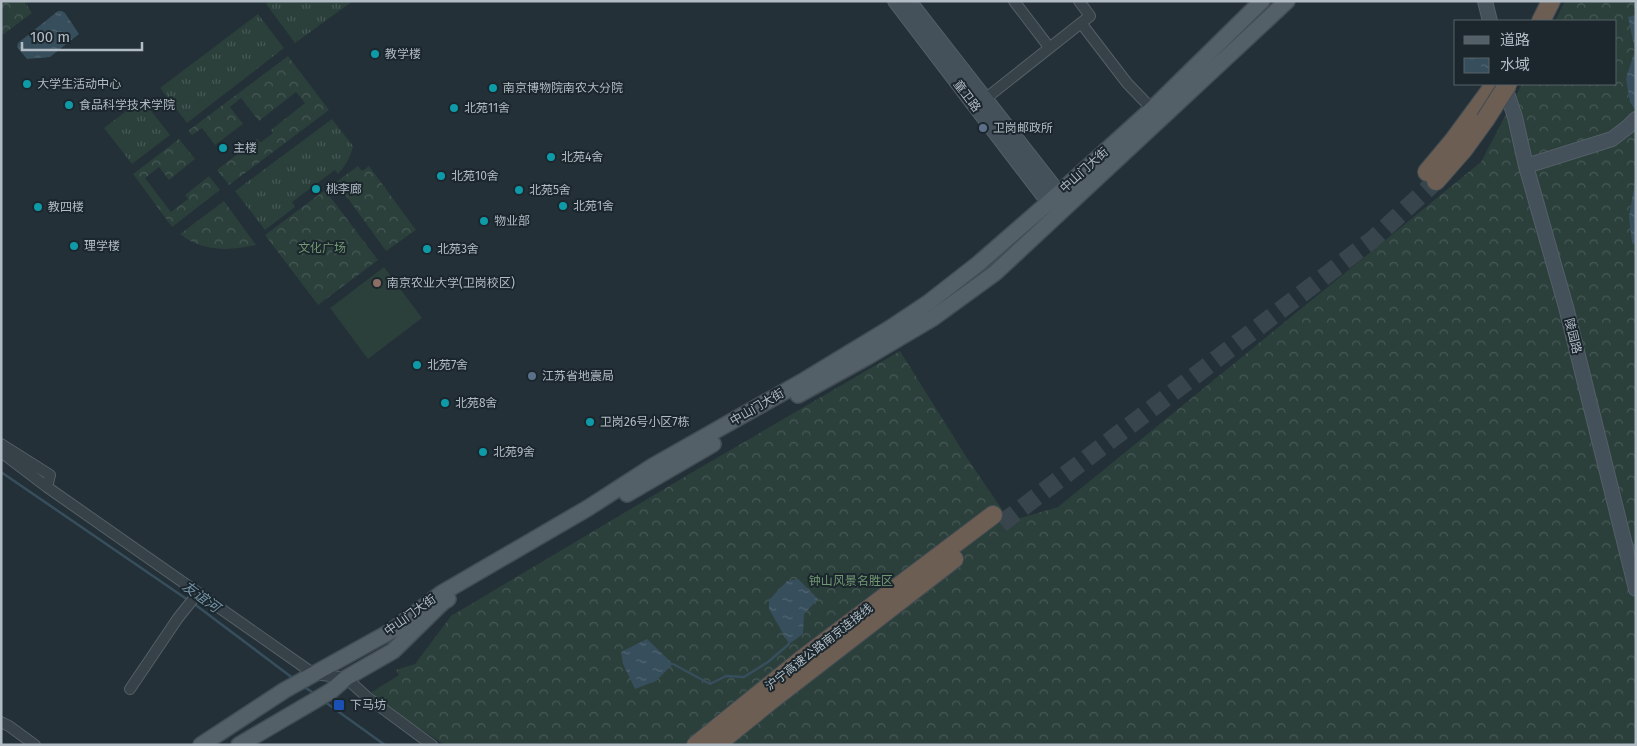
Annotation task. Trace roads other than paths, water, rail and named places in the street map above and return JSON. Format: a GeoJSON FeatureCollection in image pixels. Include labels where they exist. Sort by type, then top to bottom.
{"type":"FeatureCollection","features":[{"type":"Feature","properties":{"kind":"highway"},"geometry":{"type":"LineString","coordinates":[[1530,20],[1539,1]]}},
{"type":"Feature","properties":{"kind":"highway"},"geometry":{"type":"LineString","coordinates":[[1542,20],[1551,1]]}},
{"type":"Feature","properties":{"kind":"highway"},"geometry":{"type":"LineString","coordinates":[[1431,176],[1454,161],[1480,116],[1495,85]]}},
{"type":"Feature","properties":{"kind":"highway"},"geometry":{"type":"LineString","coordinates":[[1480,116],[1507,85]]}},
{"type":"Feature","properties":{"kind":"highway","name":"沪宁高速公路南京连接线"},"geometry":{"type":"LineString","coordinates":[[696,745],[816,648],[997,519],[884,612],[716,745]]}},
{"type":"Feature","properties":{"kind":"main road","name":"中山门大街"},"geometry":{"type":"LineString","coordinates":[[201,745],[285,690],[392,630],[442,593],[580,513],[653,466],[804,380],[928,303],[978,264],[1152,109],[1262,1]]}},
{"type":"Feature","properties":{"kind":"main road","name":"中山门大街"},"geometry":{"type":"LineString","coordinates":[[239,745],[331,691],[346,678],[393,651],[443,602],[771,409],[867,357],[933,318],[995,273],[1287,1]]}},
{"type":"Feature","properties":{"kind":"street","name":"童卫路"},"geometry":{"type":"LineString","coordinates":[[895,1],[980,103],[1064,210]]}},
{"type":"Feature","properties":{"kind":"street","name":"童卫路"},"geometry":{"type":"LineString","coordinates":[[909,1],[980,103]]}},
{"type":"Feature","properties":{"kind":"street"},"geometry":{"type":"LineString","coordinates":[[1014,1],[1049,47]]}},
{"type":"Feature","properties":{"kind":"street"},"geometry":{"type":"LineString","coordinates":[[980,103],[1090,16],[1079,1]]}},
{"type":"Feature","properties":{"kind":"street"},"geometry":{"type":"LineString","coordinates":[[1485,1],[1490,20]]}},
{"type":"Feature","properties":{"kind":"street"},"geometry":{"type":"LineString","coordinates":[[1081,23],[1127,82],[1152,109]]}},
{"type":"Feature","properties":{"kind":"street","name":"陵园路"},"geometry":{"type":"LineString","coordinates":[[1504,85],[1516,117],[1526,166],[1566,307],[1636,589]]}},
{"type":"Feature","properties":{"kind":"street"},"geometry":{"type":"LineString","coordinates":[[1526,166],[1612,139],[1622,133],[1636,119]]}},
{"type":"Feature","properties":{"kind":"street"},"geometry":{"type":"LineString","coordinates":[[1,444],[50,475],[47,487]]}},
{"type":"Feature","properties":{"kind":"street"},"geometry":{"type":"LineString","coordinates":[[1,452],[197,596],[314,674],[346,678],[366,697],[432,745]]}},
{"type":"Feature","properties":{"kind":"street"},"geometry":{"type":"LineString","coordinates":[[130,689],[178,618],[197,596]]}},
{"type":"Feature","properties":{"kind":"street"},"geometry":{"type":"LineString","coordinates":[[1,722],[34,745]]}},
{"type":"Feature","properties":{"kind":"water"},"geometry":{"type":"Polygon","coordinates":[[[58,11],[65,13],[79,34],[50,57],[27,59],[17,47],[18,43],[58,11]]]}},
{"type":"Feature","properties":{"kind":"water"},"geometry":{"type":"Polygon","coordinates":[[[1636,15],[1636,111],[1630,102],[1626,79],[1635,50],[1628,17],[1636,15]]]}},
{"type":"Feature","properties":{"kind":"water"},"geometry":{"type":"Polygon","coordinates":[[[1636,176],[1636,245],[1632,243],[1629,217],[1636,176]]]}},
{"type":"Feature","properties":{"kind":"water"},"geometry":{"type":"Polygon","coordinates":[[[798,579],[818,599],[804,614],[803,634],[789,644],[769,609],[769,600],[787,581],[798,579]]]}},
{"type":"Feature","properties":{"kind":"water"},"geometry":{"type":"Polygon","coordinates":[[[647,639],[673,664],[656,681],[635,689],[623,664],[621,652],[647,639]]]}},
{"type":"Feature","properties":{"kind":"waterway","name":"友谊河"},"geometry":{"type":"LineString","coordinates":[[1,472],[188,600]]}},
{"type":"Feature","properties":{"kind":"waterway","name":"友谊河"},"geometry":{"type":"LineString","coordinates":[[193,603],[294,679]]}},
{"type":"Feature","properties":{"kind":"waterway"},"geometry":{"type":"LineString","coordinates":[[673,664],[710,684],[726,676],[744,677],[768,662],[789,644]]}},
{"type":"Feature","properties":{"kind":"waterway","name":"友谊河"},"geometry":{"type":"LineString","coordinates":[[303,686],[315,694]]}},
{"type":"Feature","properties":{"kind":"waterway","name":"友谊河"},"geometry":{"type":"LineString","coordinates":[[325,702],[385,745]]}},
{"type":"Feature","properties":{"kind":"tunnel"},"geometry":{"type":"LineString","coordinates":[[1001,524],[1372,240],[1436,181]]}},
{"type":"Feature","properties":{"kind":"place","name":"教学楼"},"geometry":{"type":"Point","coordinates":[375,54]}},
{"type":"Feature","properties":{"kind":"place","name":"大学生活动中心"},"geometry":{"type":"Point","coordinates":[27,84]}},
{"type":"Feature","properties":{"kind":"place","name":"南京博物院南农大分院"},"geometry":{"type":"Point","coordinates":[493,88]}},
{"type":"Feature","properties":{"kind":"place","name":"食品科学技术学院"},"geometry":{"type":"Point","coordinates":[69,105]}},
{"type":"Feature","properties":{"kind":"place","name":"北苑11舍"},"geometry":{"type":"Point","coordinates":[454,108]}},
{"type":"Feature","properties":{"kind":"place","name":"卫岗邮政所"},"geometry":{"type":"Point","coordinates":[983,128]}},
{"type":"Feature","properties":{"kind":"place","name":"主楼"},"geometry":{"type":"Point","coordinates":[223,148]}},
{"type":"Feature","properties":{"kind":"place","name":"北苑4舍"},"geometry":{"type":"Point","coordinates":[551,157]}},
{"type":"Feature","properties":{"kind":"place","name":"北苑10舍"},"geometry":{"type":"Point","coordinates":[441,176]}},
{"type":"Feature","properties":{"kind":"place","name":"桃李廊"},"geometry":{"type":"Point","coordinates":[316,189]}},
{"type":"Feature","properties":{"kind":"place","name":"北苑5舍"},"geometry":{"type":"Point","coordinates":[519,190]}},
{"type":"Feature","properties":{"kind":"place","name":"北苑1舍"},"geometry":{"type":"Point","coordinates":[563,206]}},
{"type":"Feature","properties":{"kind":"place","name":"教四楼"},"geometry":{"type":"Point","coordinates":[38,207]}},
{"type":"Feature","properties":{"kind":"place","name":"物业部"},"geometry":{"type":"Point","coordinates":[484,221]}},
{"type":"Feature","properties":{"kind":"place","name":"理学楼"},"geometry":{"type":"Point","coordinates":[74,246]}},
{"type":"Feature","properties":{"kind":"place","name":"北苑3舍"},"geometry":{"type":"Point","coordinates":[427,249]}},
{"type":"Feature","properties":{"kind":"place","name":"南京农业大学(卫岗校区)"},"geometry":{"type":"Point","coordinates":[377,283]}},
{"type":"Feature","properties":{"kind":"place","name":"北苑7舍"},"geometry":{"type":"Point","coordinates":[417,365]}},
{"type":"Feature","properties":{"kind":"place","name":"江苏省地震局"},"geometry":{"type":"Point","coordinates":[532,376]}},
{"type":"Feature","properties":{"kind":"place","name":"北苑8舍"},"geometry":{"type":"Point","coordinates":[445,403]}},
{"type":"Feature","properties":{"kind":"place","name":"卫岗26号小区7栋"},"geometry":{"type":"Point","coordinates":[590,422]}},
{"type":"Feature","properties":{"kind":"place","name":"北苑9舍"},"geometry":{"type":"Point","coordinates":[483,452]}},
{"type":"Feature","properties":{"kind":"place","name":"下马坊"},"geometry":{"type":"Point","coordinates":[339,705]}},
{"type":"Feature","properties":{"kind":"park label","name":"文化广场"},"geometry":{"type":"Point","coordinates":[322,248]}},
{"type":"Feature","properties":{"kind":"park label","name":"钟山风景名胜区"},"geometry":{"type":"Point","coordinates":[851,581]}}]}
